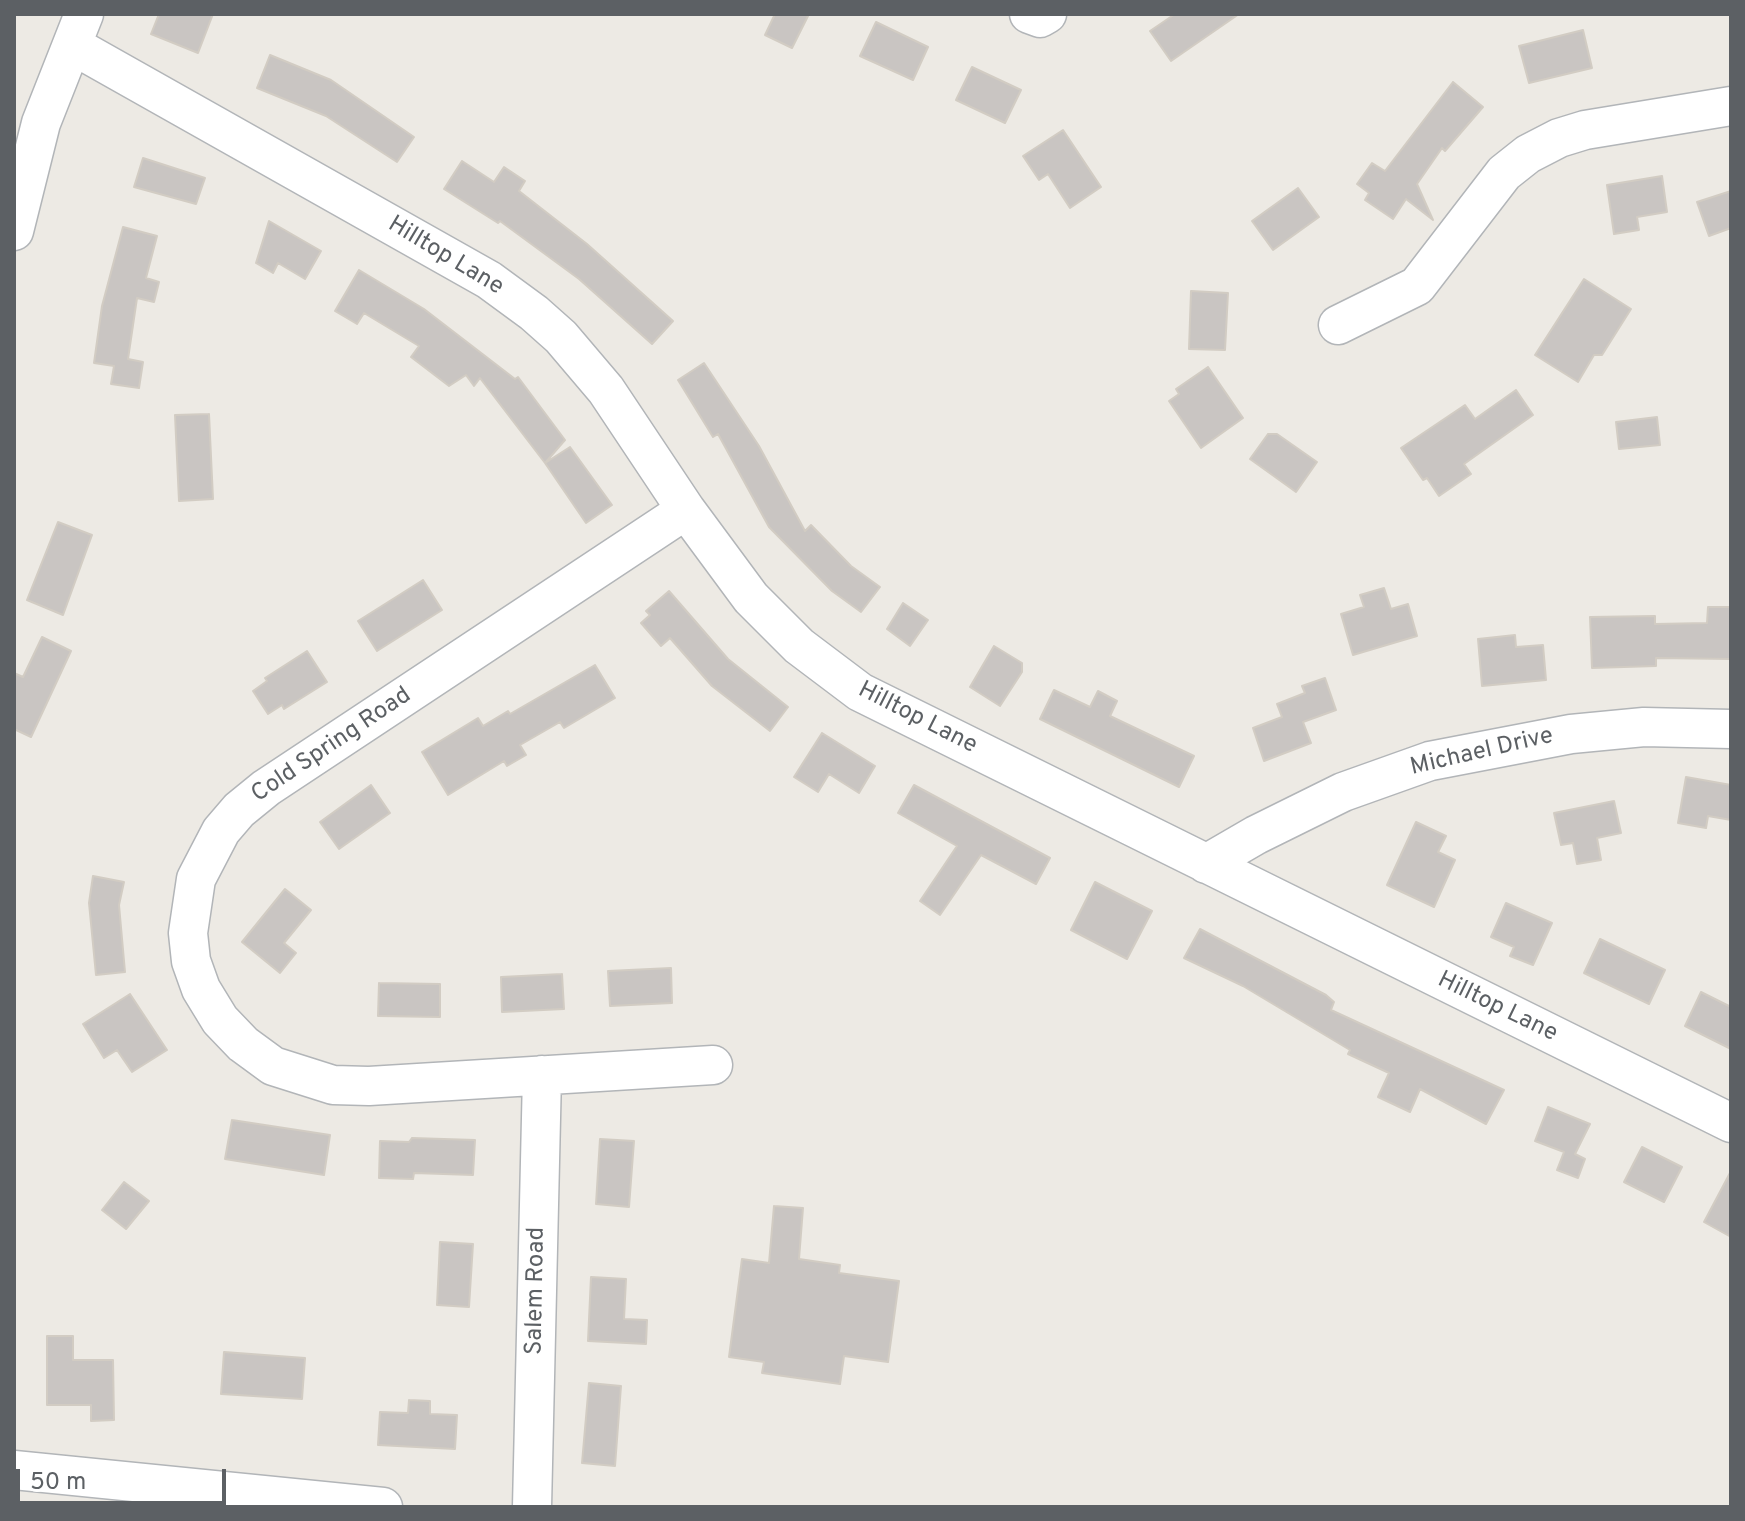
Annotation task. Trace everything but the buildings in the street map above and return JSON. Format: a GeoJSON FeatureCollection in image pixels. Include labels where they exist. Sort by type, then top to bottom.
{"type":"FeatureCollection","features":[{"type":"Feature","properties":{"kind":"street"},"geometry":{"type":"LineString","coordinates":[[14,231],[41,123],[78,30]]}},
{"type":"Feature","properties":{"kind":"street","name":"Hilltop Lane"},"geometry":{"type":"LineString","coordinates":[[78,30],[489,280],[534,313],[561,337],[606,390],[686,510],[751,598],[799,646],[860,692],[1731,1123]]}},
{"type":"Feature","properties":{"kind":"street"},"geometry":{"type":"LineString","coordinates":[[1338,325],[1417,286],[1504,173],[1528,154],[1585,130],[1731,106]]}},
{"type":"Feature","properties":{"kind":"street","name":"Cold Spring Road"},"geometry":{"type":"LineString","coordinates":[[686,510],[266,788],[221,831],[196,879],[188,933],[191,961],[201,989],[228,1028],[273,1066],[333,1085],[713,1065]]}},
{"type":"Feature","properties":{"kind":"street","name":"Michael Drive"},"geometry":{"type":"LineString","coordinates":[[1206,864],[1256,835],[1343,792],[1430,761],[1571,734],[1644,727],[1731,729]]}},
{"type":"Feature","properties":{"kind":"street","name":"Salem Road"},"geometry":{"type":"LineString","coordinates":[[532,1507],[542,1075]]}},
{"type":"Feature","properties":{"kind":"street"},"geometry":{"type":"LineString","coordinates":[[14,1470],[383,1507]]}}]}
